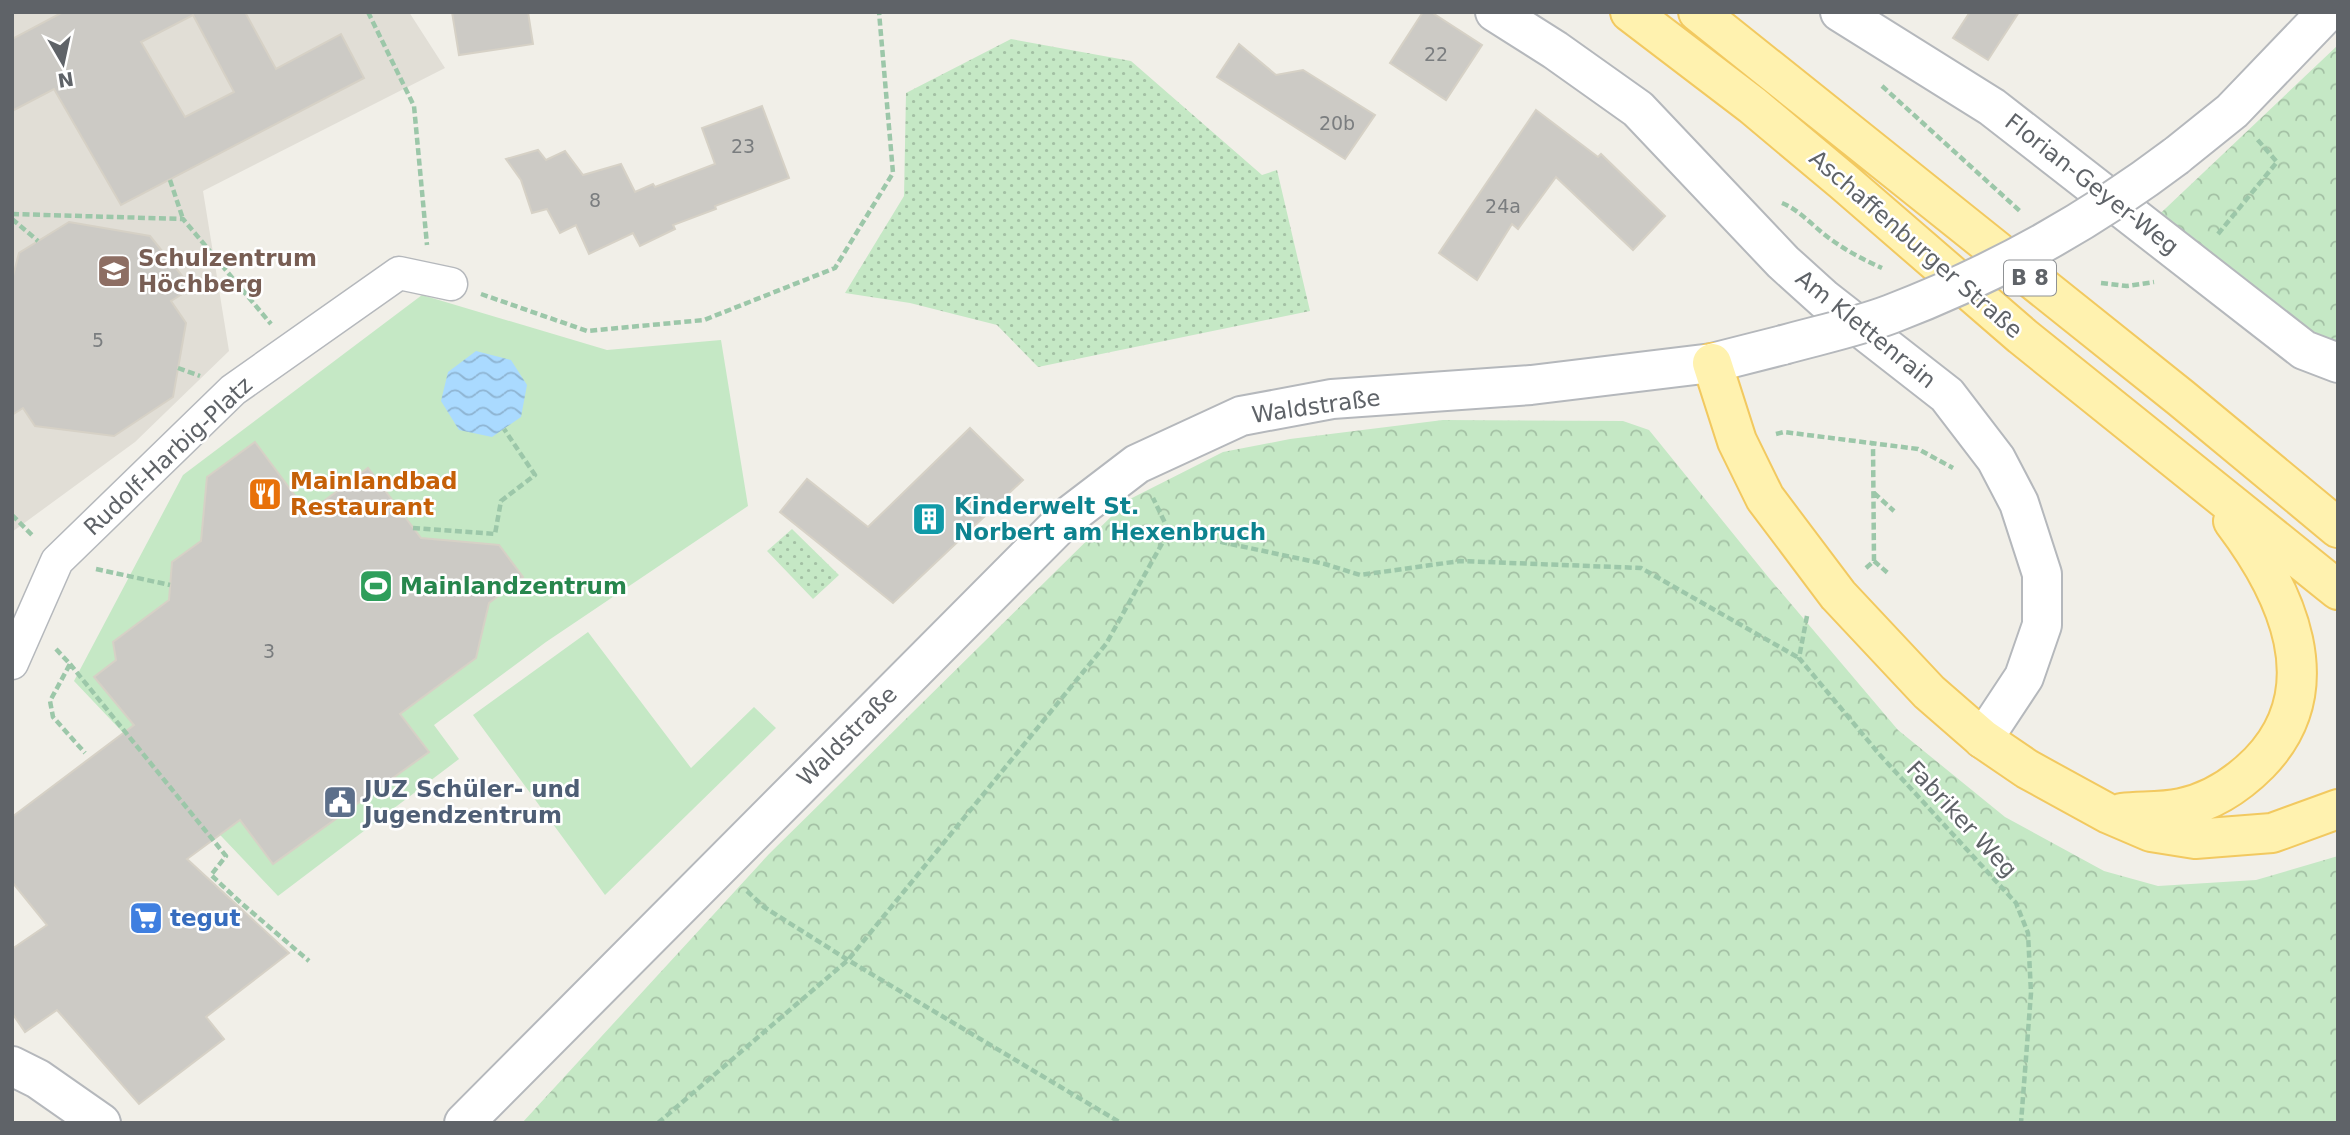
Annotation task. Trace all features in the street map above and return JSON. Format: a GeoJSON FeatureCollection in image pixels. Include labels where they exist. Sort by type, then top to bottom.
{"type":"FeatureCollection","features":[{"type":"Feature","properties":{"kind":"main road","name":"Aschaffenburger Straße"},"geometry":{"type":"LineString","coordinates":[[1630,12],[1752,105],[2022,336],[2200,477]]}},
{"type":"Feature","properties":{"kind":"main road","name":"Aschaffenburger Straße"},"geometry":{"type":"LineString","coordinates":[[1698,12],[2181,398],[2338,528]]}},
{"type":"Feature","properties":{"kind":"main road"},"geometry":{"type":"LineString","coordinates":[[1712,363],[1737,441],[1765,498],[1827,581],[1929,692],[1983,739],[2027,769],[2109,814],[2151,832],[2195,839],[2272,833],[2338,809]]}},
{"type":"Feature","properties":{"kind":"main road","name":"B 8"},"geometry":{"type":"LineString","coordinates":[[2200,477],[2338,590]]}},
{"type":"Feature","properties":{"kind":"main road"},"geometry":{"type":"LineString","coordinates":[[2109,814],[2181,808],[2214,797],[2244,778],[2268,753],[2286,723],[2296,689],[2297,654],[2290,620],[2258,554],[2200,477]]}},
{"type":"Feature","properties":{"kind":"street","name":"Am Klettenrain"},"geometry":{"type":"LineString","coordinates":[[1495,12],[1555,50],[1638,109],[1783,262],[1824,299],[1947,395],[1996,459],[2019,503],[2042,574],[2042,625],[2024,677],[1983,739]]}},
{"type":"Feature","properties":{"kind":"street","name":"Florian-Geyer-Weg"},"geometry":{"type":"LineString","coordinates":[[1840,12],[1992,107],[2304,350],[2338,363]]}},
{"type":"Feature","properties":{"kind":"street","name":"Waldstraße"},"geometry":{"type":"LineString","coordinates":[[464,1123],[1065,519],[1137,464],[1241,415],[1319,401],[1531,385],[1712,363],[1889,315],[1976,278],[2035,230],[2131,191],[2232,111],[2327,12]]}},
{"type":"Feature","properties":{"kind":"street","name":"Rudolf-Harbig-Platz"},"geometry":{"type":"LineString","coordinates":[[12,663],[57,561],[233,390],[399,273],[441,282]]}},
{"type":"Feature","properties":{"kind":"street"},"geometry":{"type":"LineString","coordinates":[[12,1066],[38,1079],[101,1123]]}},
{"type":"Feature","properties":{"kind":"path"},"geometry":{"type":"LineString","coordinates":[[368,12],[414,106],[441,282],[587,331],[704,320],[835,268],[893,173],[879,12]]}},
{"type":"Feature","properties":{"kind":"path"},"geometry":{"type":"LineString","coordinates":[[1874,79],[2035,230]]}},
{"type":"Feature","properties":{"kind":"path"},"geometry":{"type":"LineString","coordinates":[[2212,242],[2277,162],[2258,141]]}},
{"type":"Feature","properties":{"kind":"path"},"geometry":{"type":"LineString","coordinates":[[170,180],[183,219],[292,348]]}},
{"type":"Feature","properties":{"kind":"path"},"geometry":{"type":"LineString","coordinates":[[1734,212],[1752,199],[1768,197],[1793,208],[1826,236],[1859,258],[1889,270]]}},
{"type":"Feature","properties":{"kind":"path"},"geometry":{"type":"LineString","coordinates":[[12,217],[183,219]]}},
{"type":"Feature","properties":{"kind":"path"},"geometry":{"type":"LineString","coordinates":[[12,217],[38,241]]}},
{"type":"Feature","properties":{"kind":"path"},"geometry":{"type":"LineString","coordinates":[[2092,275],[2101,284],[2127,286]]}},
{"type":"Feature","properties":{"kind":"path"},"geometry":{"type":"LineString","coordinates":[[414,528],[495,534],[501,501],[535,475],[504,429]]}},
{"type":"Feature","properties":{"kind":"path"},"geometry":{"type":"LineString","coordinates":[[1737,441],[1784,432],[1918,449],[1963,473]]}},
{"type":"Feature","properties":{"kind":"path"},"geometry":{"type":"LineString","coordinates":[[1873,443],[1874,561],[1889,574]]}},
{"type":"Feature","properties":{"kind":"path"},"geometry":{"type":"LineString","coordinates":[[1137,464],[1169,531]]}},
{"type":"Feature","properties":{"kind":"path"},"geometry":{"type":"LineString","coordinates":[[1874,493],[1894,510]]}},
{"type":"Feature","properties":{"kind":"path"},"geometry":{"type":"LineString","coordinates":[[1169,531],[1325,564],[1360,575],[1460,561],[1642,568],[1799,658],[1827,581],[1874,561]]}},
{"type":"Feature","properties":{"kind":"path"},"geometry":{"type":"LineString","coordinates":[[658,1123],[848,960],[1106,644],[1169,531]]}},
{"type":"Feature","properties":{"kind":"path"},"geometry":{"type":"LineString","coordinates":[[57,561],[170,585]]}},
{"type":"Feature","properties":{"kind":"path"},"geometry":{"type":"LineString","coordinates":[[30,620],[70,664],[226,856],[211,875],[309,961]]}},
{"type":"Feature","properties":{"kind":"path","name":"Fabriker Weg"},"geometry":{"type":"LineString","coordinates":[[1799,658],[1880,755],[2017,903],[2028,933],[2031,993],[2021,1123]]}},
{"type":"Feature","properties":{"kind":"path"},"geometry":{"type":"LineString","coordinates":[[70,664],[50,701],[53,717],[85,753]]}},
{"type":"Feature","properties":{"kind":"path"},"geometry":{"type":"LineString","coordinates":[[718,865],[764,907],[1121,1123]]}},
{"type":"Feature","properties":{"kind":"shaded area","name":"Schulzentrum Höchberg"},"geometry":{"type":"Polygon","coordinates":[[[12,12],[409,12],[445,68],[203,191],[229,351],[135,442],[12,532],[12,12]]]}},
{"type":"Feature","properties":{"kind":"green space"},"geometry":{"type":"Polygon","coordinates":[[[1011,39],[1131,61],[1262,175],[1277,170],[1310,311],[1038,367],[997,325],[910,303],[845,293],[904,196],[906,93],[1011,39]]]}},
{"type":"Feature","properties":{"kind":"green space"},"geometry":{"type":"Polygon","coordinates":[[[2338,45],[2338,363],[2147,226],[2338,45]]]}},
{"type":"Feature","properties":{"kind":"green space","name":"Mainlandzentrum"},"geometry":{"type":"Polygon","coordinates":[[[422,295],[607,350],[721,340],[748,506],[546,642],[434,725],[459,759],[278,896],[74,681],[183,475],[422,295]]]}},
{"type":"Feature","properties":{"kind":"green space"},"geometry":{"type":"Polygon","coordinates":[[[1443,420],[1623,421],[1649,430],[1769,578],[1898,730],[2005,817],[2104,871],[2158,886],[2256,880],[2338,856],[2338,1123],[522,1123],[769,854],[1128,500],[1223,452],[1290,439],[1443,420]]]}},
{"type":"Feature","properties":{"kind":"green space"},"geometry":{"type":"Polygon","coordinates":[[[792,529],[839,575],[813,599],[767,551],[792,529]]]}},
{"type":"Feature","properties":{"kind":"green space"},"geometry":{"type":"Polygon","coordinates":[[[588,632],[691,768],[754,707],[776,728],[605,895],[473,715],[588,632]]]}},
{"type":"Feature","properties":{"kind":"water"},"geometry":{"type":"Polygon","coordinates":[[[476,351],[511,360],[527,385],[521,417],[492,437],[459,430],[441,401],[448,372],[476,351]]]}},
{"type":"Feature","properties":{"kind":"building"},"geometry":{"type":"Polygon","coordinates":[[[63,12],[245,12],[276,69],[341,34],[364,78],[121,205],[54,89],[12,111],[12,39],[63,12]],[[193,15],[141,42],[185,117],[234,92],[193,15]]]}},
{"type":"Feature","properties":{"kind":"building"},"geometry":{"type":"Polygon","coordinates":[[[452,12],[528,12],[533,44],[459,55],[452,12]]]}},
{"type":"Feature","properties":{"kind":"building"},"geometry":{"type":"Polygon","coordinates":[[[1423,12],[1431,12],[1482,45],[1446,100],[1390,63],[1423,12]]]}},
{"type":"Feature","properties":{"kind":"building"},"geometry":{"type":"Polygon","coordinates":[[[1970,12],[2019,12],[1988,60],[1953,38],[1970,12]]]}},
{"type":"Feature","properties":{"kind":"building"},"geometry":{"type":"Polygon","coordinates":[[[1239,44],[1276,75],[1303,70],[1375,115],[1345,159],[1217,77],[1239,44]]]}},
{"type":"Feature","properties":{"kind":"building"},"geometry":{"type":"Polygon","coordinates":[[[762,106],[789,178],[673,225],[675,229],[640,246],[633,233],[589,254],[576,225],[560,233],[547,209],[532,213],[521,180],[506,159],[538,150],[546,160],[565,151],[583,175],[621,164],[635,192],[715,164],[702,128],[762,106]]]}},
{"type":"Feature","properties":{"kind":"building"},"geometry":{"type":"Polygon","coordinates":[[[1536,110],[1598,157],[1601,154],[1665,216],[1633,250],[1556,177],[1518,229],[1512,224],[1477,280],[1439,253],[1536,110]]]}},
{"type":"Feature","properties":{"kind":"building"},"geometry":{"type":"Polygon","coordinates":[[[69,222],[150,236],[192,288],[171,301],[186,323],[173,397],[114,436],[35,426],[23,408],[12,415],[12,280],[19,253],[69,222]]]}},
{"type":"Feature","properties":{"kind":"building","name":"Kinderwelt St. Norbert am Hexenbruch"},"geometry":{"type":"Polygon","coordinates":[[[970,428],[1023,480],[893,603],[780,512],[807,479],[868,527],[970,428]]]}},
{"type":"Feature","properties":{"kind":"building"},"geometry":{"type":"Polygon","coordinates":[[[255,442],[308,513],[368,468],[421,538],[499,545],[523,577],[489,603],[476,658],[400,714],[429,752],[273,864],[240,820],[187,859],[289,953],[206,1017],[224,1039],[139,1104],[57,1010],[25,1032],[12,1013],[12,949],[47,925],[12,882],[12,817],[134,725],[94,677],[116,660],[113,642],[169,600],[172,562],[201,541],[207,477],[255,442]]]}},
{"type":"Feature","properties":{"kind":"place","name":"Schulzentrum Höchberg"},"geometry":{"type":"Point","coordinates":[114,271]}},
{"type":"Feature","properties":{"kind":"place","name":"Mainlandbad Restaurant"},"geometry":{"type":"Point","coordinates":[265,494]}},
{"type":"Feature","properties":{"kind":"place","name":"Kinderwelt St. Norbert am Hexenbruch"},"geometry":{"type":"Point","coordinates":[929,519]}},
{"type":"Feature","properties":{"kind":"place","name":"Mainlandzentrum"},"geometry":{"type":"Point","coordinates":[376,586]}},
{"type":"Feature","properties":{"kind":"place","name":"JUZ Schüler- und Jugendzentrum"},"geometry":{"type":"Point","coordinates":[340,802]}},
{"type":"Feature","properties":{"kind":"place","name":"tegut"},"geometry":{"type":"Point","coordinates":[146,918]}}]}
